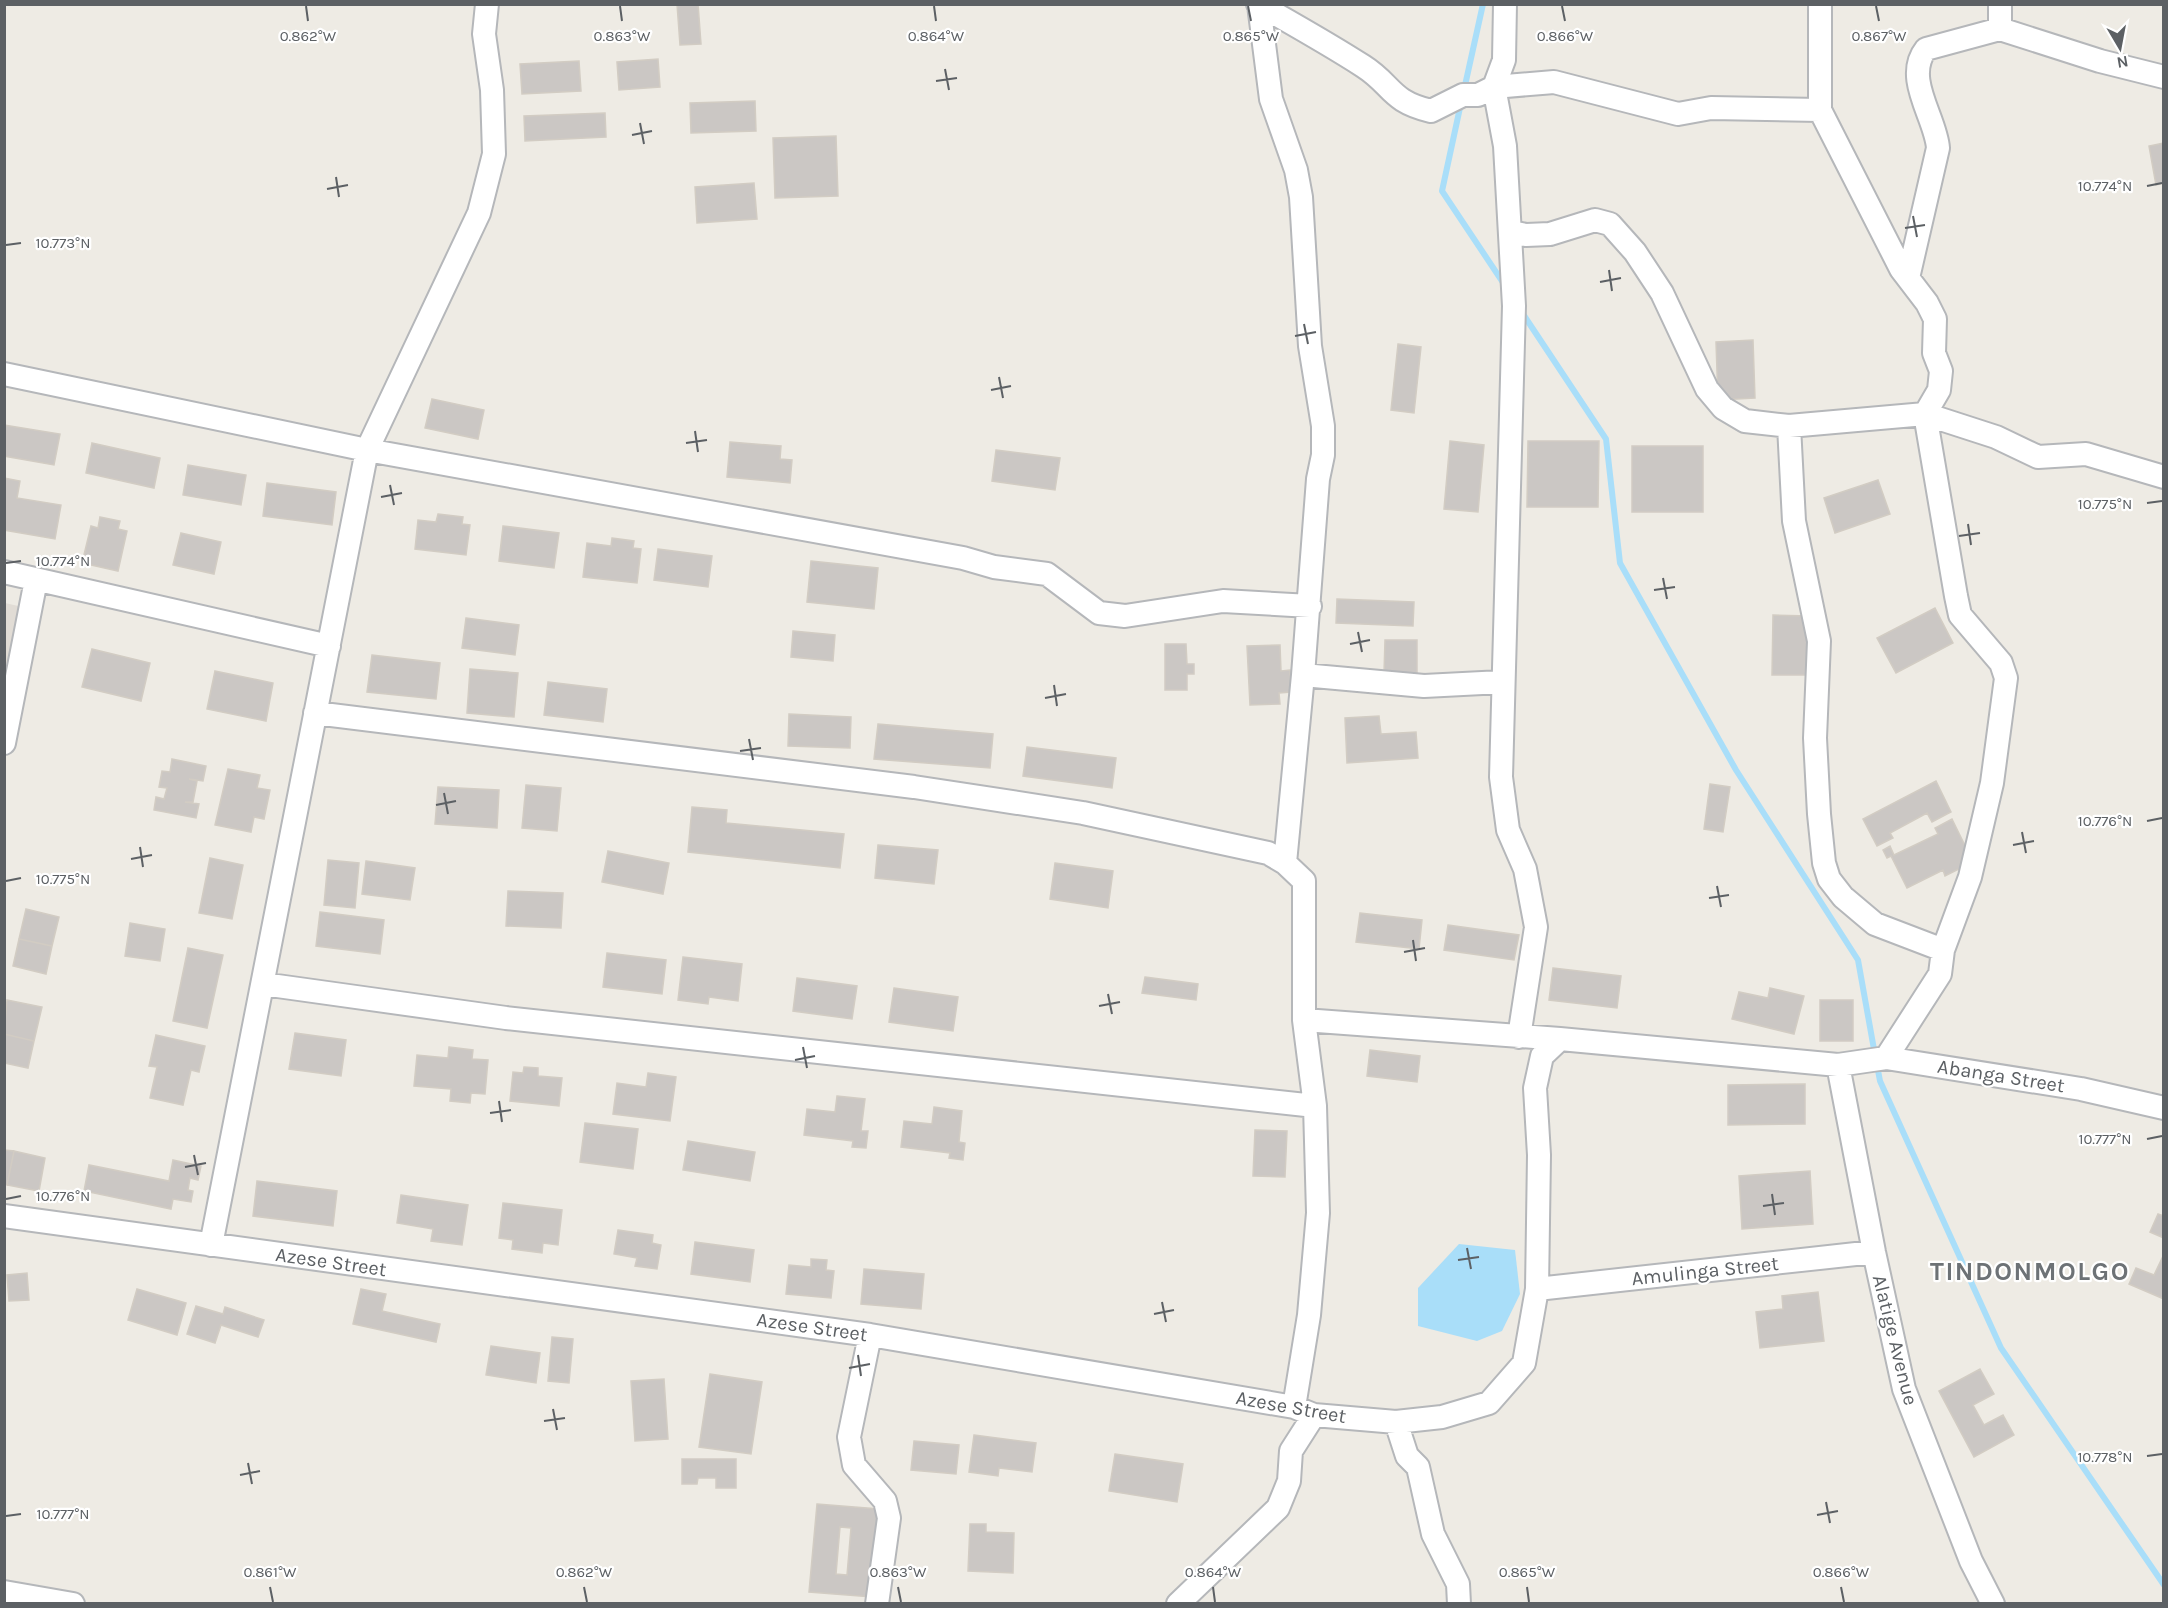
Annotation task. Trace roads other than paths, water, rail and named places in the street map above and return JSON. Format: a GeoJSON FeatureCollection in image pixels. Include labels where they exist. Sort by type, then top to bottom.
{"type":"FeatureCollection","features":[{"type":"Feature","properties":{"kind":"street"},"geometry":{"type":"LineString","coordinates":[[211,1245],[367,450],[479,213],[494,154],[492,90],[484,34],[487,4]]}},
{"type":"Feature","properties":{"kind":"street"},"geometry":{"type":"LineString","coordinates":[[1505,4],[1504,60],[1494,87],[1505,146],[1514,306],[1502,682],[1502,788],[1508,830],[1525,869],[1536,927],[1519,1037]]}},
{"type":"Feature","properties":{"kind":"street"},"geometry":{"type":"LineString","coordinates":[[1820,4],[1820,110],[1908,278],[1927,303],[1935,319],[1934,353],[1941,371],[1939,390],[1925,414],[1960,615],[2001,663],[2006,678],[1987,804],[1970,877],[1943,950],[1940,974],[1887,1058]]}},
{"type":"Feature","properties":{"kind":"street"},"geometry":{"type":"LineString","coordinates":[[2000,4],[2000,29]]}},
{"type":"Feature","properties":{"kind":"street"},"geometry":{"type":"LineString","coordinates":[[1259,5],[1366,67],[1396,98],[1409,106],[1431,111],[1463,95],[1478,95],[1494,87],[1554,82],[1678,114],[1712,108],[1820,110]]}},
{"type":"Feature","properties":{"kind":"street"},"geometry":{"type":"LineString","coordinates":[[1259,5],[1271,99],[1296,170],[1301,196],[1310,346],[1323,426],[1323,455],[1318,479],[1310,606],[1285,863]]}},
{"type":"Feature","properties":{"kind":"street"},"geometry":{"type":"LineString","coordinates":[[1908,278],[1938,148],[1937,134],[1924,105],[1919,82],[1922,54],[1926,49],[2000,29],[2100,61],[2163,77]]}},
{"type":"Feature","properties":{"kind":"street"},"geometry":{"type":"LineString","coordinates":[[1511,232],[1526,235],[1550,234],[1595,220],[1610,224],[1635,252],[1662,292],[1707,389],[1723,408],[1745,421],[1790,426],[1925,414],[1996,437],[2038,457],[2086,454],[2163,477]]}},
{"type":"Feature","properties":{"kind":"street"},"geometry":{"type":"LineString","coordinates":[[4,374],[367,450],[963,558],[994,567],[1047,574],[1099,613],[1125,616],[1223,601],[1310,606]]}},
{"type":"Feature","properties":{"kind":"street"},"geometry":{"type":"LineString","coordinates":[[1790,426],[1794,521],[1819,641],[1815,738],[1819,814],[1829,879],[1843,897],[1875,924],[1943,950]]}},
{"type":"Feature","properties":{"kind":"street"},"geometry":{"type":"LineString","coordinates":[[4,572],[329,646]]}},
{"type":"Feature","properties":{"kind":"street"},"geometry":{"type":"LineString","coordinates":[[4,743],[36,580]]}},
{"type":"Feature","properties":{"kind":"street"},"geometry":{"type":"LineString","coordinates":[[1303,675],[1424,686],[1502,682]]}},
{"type":"Feature","properties":{"kind":"street"},"geometry":{"type":"LineString","coordinates":[[315,713],[914,787],[1083,813],[1268,854],[1285,863],[1304,881],[1304,1020],[1315,1106],[1318,1214],[1309,1315],[1304,1411],[1291,1451],[1289,1481],[1278,1508],[1178,1604]]}},
{"type":"Feature","properties":{"kind":"street"},"geometry":{"type":"LineString","coordinates":[[262,984],[506,1018],[1315,1106]]}},
{"type":"Feature","properties":{"kind":"street","name":"Abanga Street"},"geometry":{"type":"LineString","coordinates":[[1304,1020],[1560,1039],[1838,1065],[1887,1058],[2081,1089],[2163,1108]]}},
{"type":"Feature","properties":{"kind":"street","name":"Azese Street"},"geometry":{"type":"LineString","coordinates":[[4,1216],[870,1335],[1304,1411],[1396,1422],[1442,1418],[1489,1403],[1524,1363],[1537,1289],[1539,1155],[1535,1088],[1542,1056],[1560,1039]]}},
{"type":"Feature","properties":{"kind":"street","name":"Alatige Avenue"},"geometry":{"type":"LineString","coordinates":[[1838,1065],[1874,1252],[1904,1389],[1971,1561],[1993,1604]]}},
{"type":"Feature","properties":{"kind":"street","name":"Amulinga Street"},"geometry":{"type":"LineString","coordinates":[[1537,1289],[1874,1252]]}},
{"type":"Feature","properties":{"kind":"street"},"geometry":{"type":"LineString","coordinates":[[870,1335],[849,1437],[854,1465],[885,1501],[888,1518],[877,1604]]}},
{"type":"Feature","properties":{"kind":"street"},"geometry":{"type":"LineString","coordinates":[[1396,1422],[1407,1456],[1418,1467],[1433,1534],[1458,1584],[1459,1604]]}},
{"type":"Feature","properties":{"kind":"street"},"geometry":{"type":"LineString","coordinates":[[4,1593],[73,1604]]}},
{"type":"Feature","properties":{"kind":"water"},"geometry":{"type":"Polygon","coordinates":[[[1459,1244],[1515,1250],[1520,1294],[1502,1331],[1477,1341],[1418,1326],[1418,1288],[1459,1244]]]}},
{"type":"Feature","properties":{"kind":"waterway"},"geometry":{"type":"LineString","coordinates":[[1464,90],[1483,4]]}},
{"type":"Feature","properties":{"kind":"waterway"},"geometry":{"type":"LineString","coordinates":[[1461,103],[1442,191],[1506,287]]}},
{"type":"Feature","properties":{"kind":"waterway"},"geometry":{"type":"LineString","coordinates":[[1521,311],[1606,439],[1620,563],[1736,770],[1858,960],[1875,1055]]}},
{"type":"Feature","properties":{"kind":"waterway"},"geometry":{"type":"LineString","coordinates":[[1877,1065],[1880,1081],[2001,1348],[2164,1585]]}},
{"type":"Feature","properties":{"kind":"district","name":"TINDONMOLGO"},"geometry":{"type":"Point","coordinates":[2030,1271]}}]}
